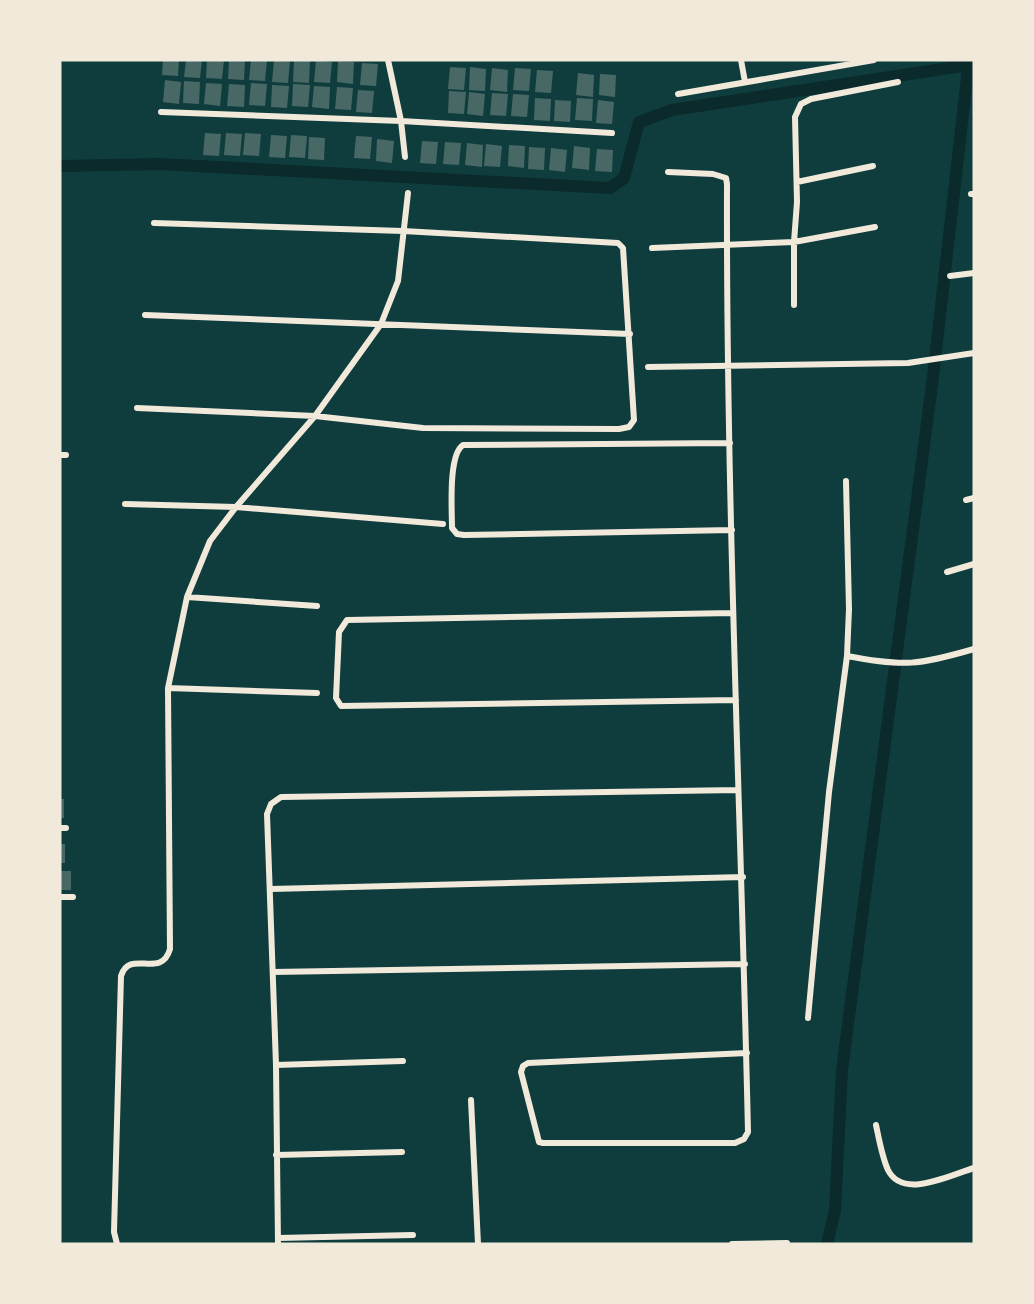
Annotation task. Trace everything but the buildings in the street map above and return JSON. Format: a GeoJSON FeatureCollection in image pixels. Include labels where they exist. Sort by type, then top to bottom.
{"type":"FeatureCollection","features":[{"type":"Feature","properties":{"kind":"street"},"geometry":{"type":"LineString","coordinates":[[388,60],[401,121],[405,157]]}},
{"type":"Feature","properties":{"kind":"street"},"geometry":{"type":"LineString","coordinates":[[741,60],[745,82]]}},
{"type":"Feature","properties":{"kind":"street"},"geometry":{"type":"LineString","coordinates":[[678,94],[874,60]]}},
{"type":"Feature","properties":{"kind":"street"},"geometry":{"type":"LineString","coordinates":[[794,305],[797,182],[794,131],[795,117],[801,104],[898,82]]}},
{"type":"Feature","properties":{"kind":"street"},"geometry":{"type":"LineString","coordinates":[[161,112],[401,121],[612,133]]}},
{"type":"Feature","properties":{"kind":"street"},"geometry":{"type":"LineString","coordinates":[[797,182],[873,166]]}},
{"type":"Feature","properties":{"kind":"street"},"geometry":{"type":"LineString","coordinates":[[668,172],[713,174],[726,178],[733,613],[743,877],[747,1053],[748,1132],[744,1138],[735,1143],[687,1145],[539,1142],[521,1072],[523,1066],[528,1062],[747,1053]]}},
{"type":"Feature","properties":{"kind":"street"},"geometry":{"type":"LineString","coordinates":[[117,1244],[114,1232],[121,976],[123,969],[129,964],[161,964],[168,958],[170,949],[168,687],[187,597],[210,541],[236,507],[315,417],[381,324],[399,281],[408,193]]}},
{"type":"Feature","properties":{"kind":"street"},"geometry":{"type":"LineString","coordinates":[[137,408],[315,417],[423,428],[625,429],[634,420],[623,248],[618,243],[403,231],[154,224]]}},
{"type":"Feature","properties":{"kind":"street"},"geometry":{"type":"LineString","coordinates":[[652,248],[794,242],[875,227]]}},
{"type":"Feature","properties":{"kind":"street"},"geometry":{"type":"LineString","coordinates":[[950,276],[974,273]]}},
{"type":"Feature","properties":{"kind":"street"},"geometry":{"type":"LineString","coordinates":[[145,315],[630,334]]}},
{"type":"Feature","properties":{"kind":"street"},"geometry":{"type":"LineString","coordinates":[[648,367],[908,363],[974,353]]}},
{"type":"Feature","properties":{"kind":"street"},"geometry":{"type":"LineString","coordinates":[[730,443],[462,445],[454,461],[452,528],[457,534],[464,535],[732,530]]}},
{"type":"Feature","properties":{"kind":"street"},"geometry":{"type":"LineString","coordinates":[[808,1018],[829,792],[847,656],[849,609],[846,481]]}},
{"type":"Feature","properties":{"kind":"street"},"geometry":{"type":"LineString","coordinates":[[966,500],[974,498]]}},
{"type":"Feature","properties":{"kind":"street"},"geometry":{"type":"LineString","coordinates":[[125,504],[236,507],[443,524]]}},
{"type":"Feature","properties":{"kind":"street"},"geometry":{"type":"LineString","coordinates":[[947,572],[974,564]]}},
{"type":"Feature","properties":{"kind":"street"},"geometry":{"type":"LineString","coordinates":[[187,597],[317,606]]}},
{"type":"Feature","properties":{"kind":"street"},"geometry":{"type":"LineString","coordinates":[[733,613],[347,620],[339,632],[336,698],[341,706],[736,700]]}},
{"type":"Feature","properties":{"kind":"street"},"geometry":{"type":"LineString","coordinates":[[847,656],[901,665],[921,664],[974,649]]}},
{"type":"Feature","properties":{"kind":"street"},"geometry":{"type":"LineString","coordinates":[[168,687],[317,693]]}},
{"type":"Feature","properties":{"kind":"street"},"geometry":{"type":"LineString","coordinates":[[413,1235],[278,1241],[276,1065],[267,814],[271,804],[281,797],[738,790]]}},
{"type":"Feature","properties":{"kind":"street"},"geometry":{"type":"LineString","coordinates":[[271,889],[743,877]]}},
{"type":"Feature","properties":{"kind":"street"},"geometry":{"type":"LineString","coordinates":[[60,897],[73,897]]}},
{"type":"Feature","properties":{"kind":"street"},"geometry":{"type":"LineString","coordinates":[[273,972],[745,964]]}},
{"type":"Feature","properties":{"kind":"street"},"geometry":{"type":"LineString","coordinates":[[276,1065],[403,1061]]}},
{"type":"Feature","properties":{"kind":"street"},"geometry":{"type":"LineString","coordinates":[[471,1100],[478,1244]]}},
{"type":"Feature","properties":{"kind":"street"},"geometry":{"type":"LineString","coordinates":[[876,1125],[887,1168],[892,1177],[905,1185],[917,1185],[974,1168]]}},
{"type":"Feature","properties":{"kind":"street"},"geometry":{"type":"LineString","coordinates":[[276,1155],[402,1152]]}},
{"type":"Feature","properties":{"kind":"street"},"geometry":{"type":"LineString","coordinates":[[732,1244],[787,1243]]}},
{"type":"Feature","properties":{"kind":"waterway"},"geometry":{"type":"LineString","coordinates":[[827,1244],[835,1210],[842,1070],[933,377],[969,60]]}},
{"type":"Feature","properties":{"kind":"waterway"},"geometry":{"type":"LineString","coordinates":[[60,166],[160,164],[610,188],[624,178],[639,122],[672,110],[969,65]]}}]}
